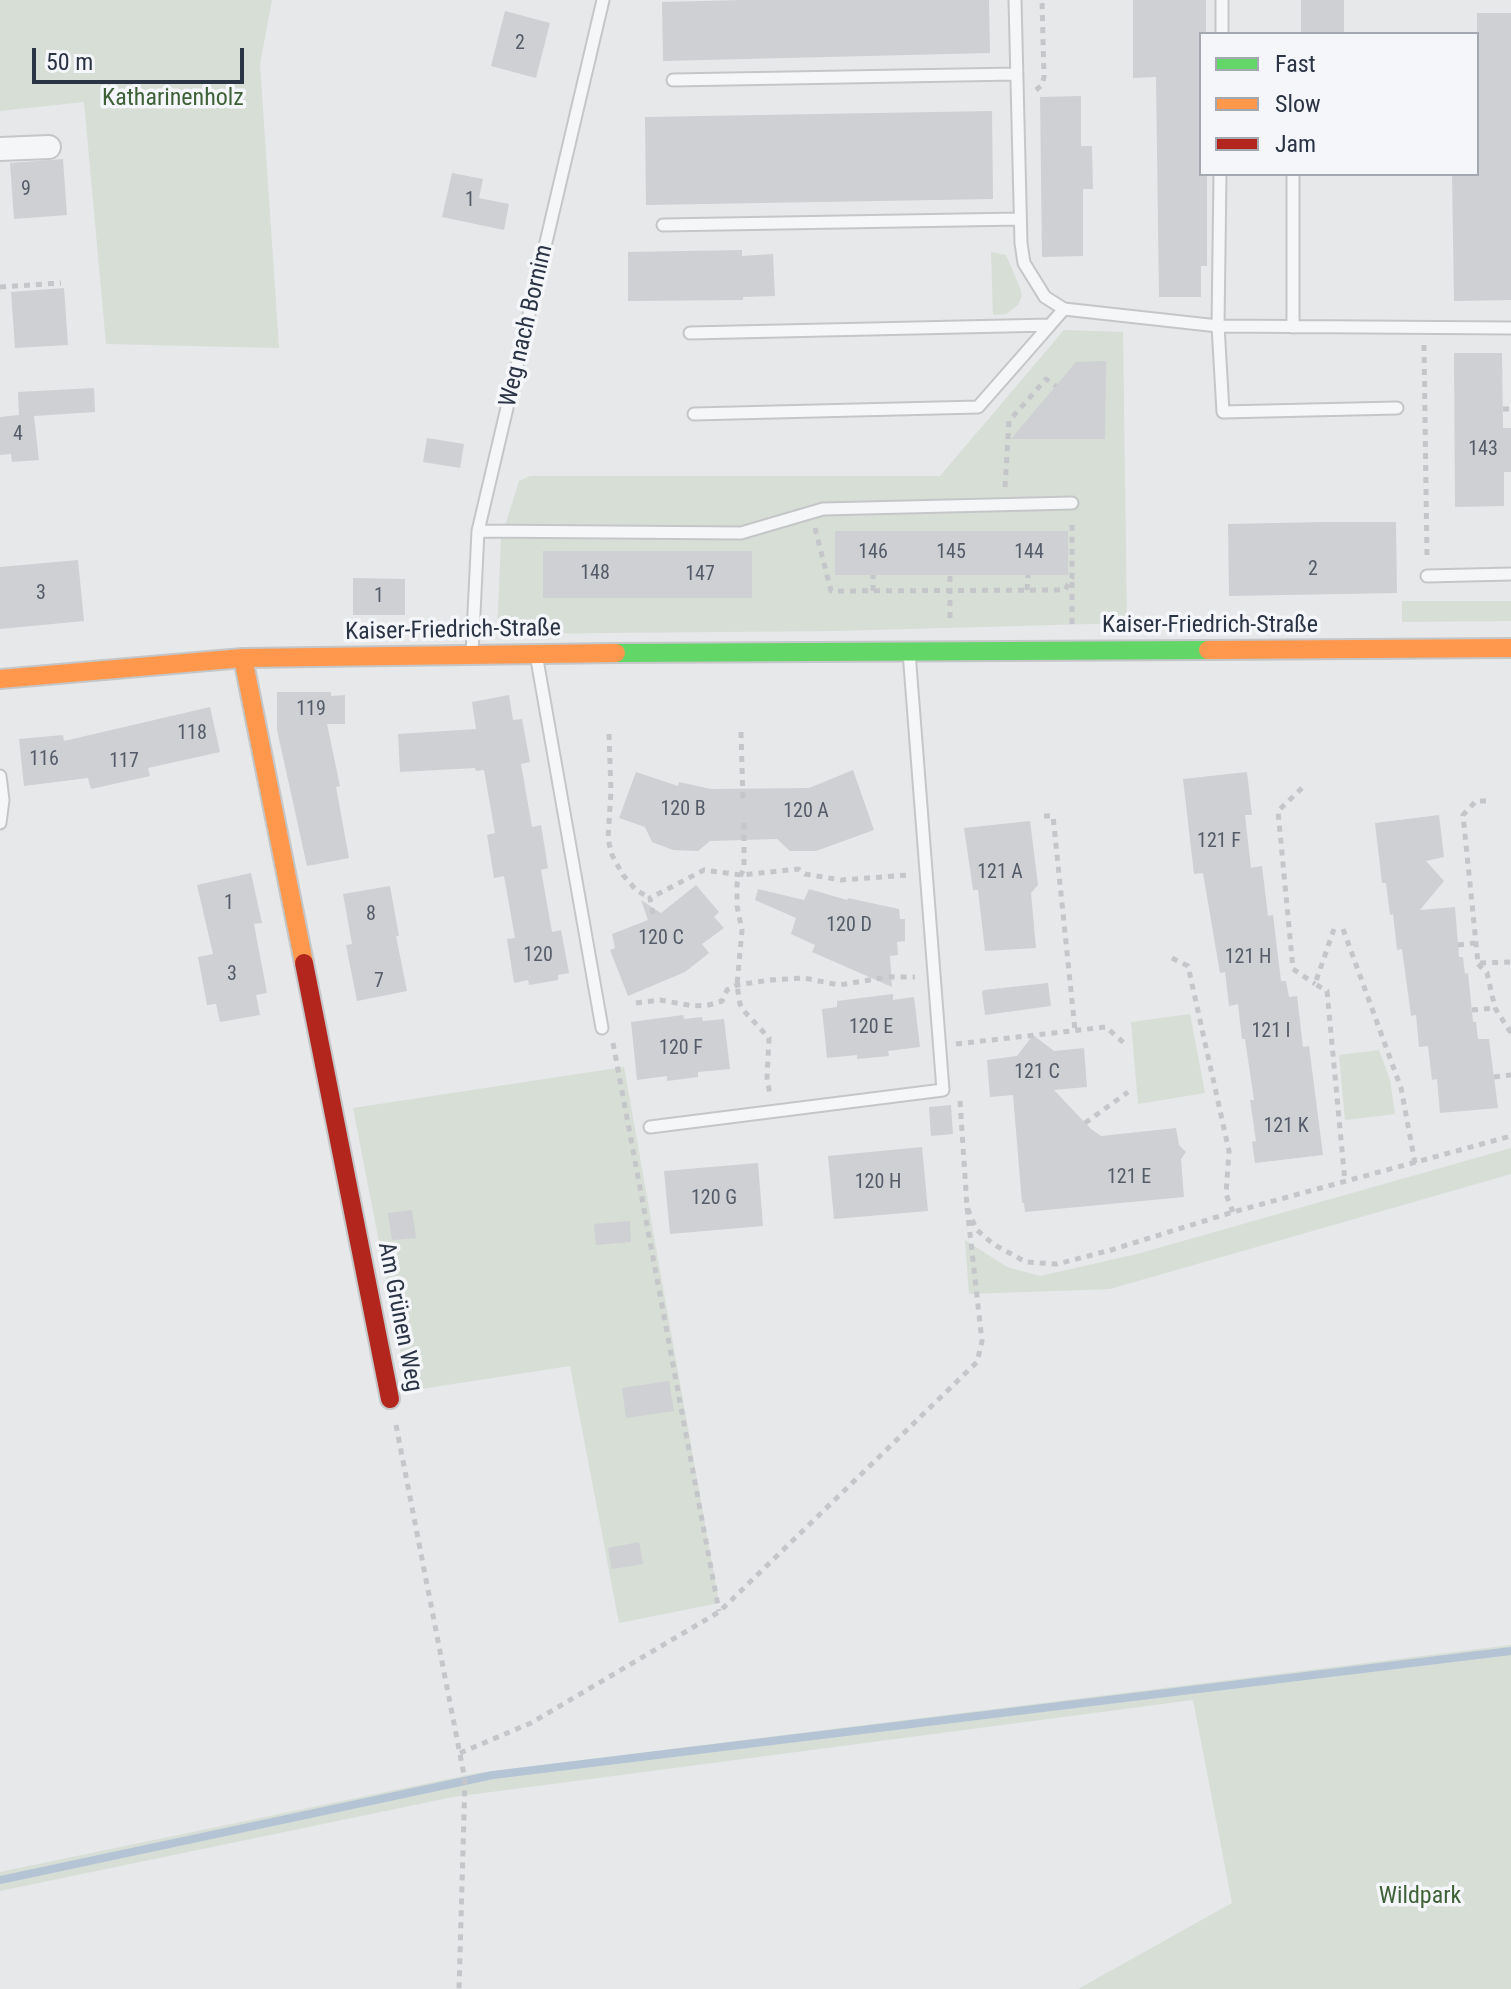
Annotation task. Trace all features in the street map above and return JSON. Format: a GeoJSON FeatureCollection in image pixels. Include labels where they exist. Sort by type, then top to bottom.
{"type":"FeatureCollection","features":[{"type":"Feature","properties":{"kind":"street"},"geometry":{"type":"LineString","coordinates":[[0,149],[49,147]]}},
{"type":"Feature","properties":{"kind":"street","name":"Kaiser-Friedrich-Straße"},"geometry":{"type":"LineString","coordinates":[[0,679],[243,658],[536,653],[1511,648]]}},
{"type":"Feature","properties":{"kind":"street","name":"Am Grünen Weg"},"geometry":{"type":"LineString","coordinates":[[243,658],[390,1399]]}},
{"type":"Feature","properties":{"kind":"lane","name":"Weg nach Bornim"},"geometry":{"type":"LineString","coordinates":[[472,655],[478,531],[603,0]]}},
{"type":"Feature","properties":{"kind":"lane"},"geometry":{"type":"LineString","coordinates":[[1015,0],[1020,219],[1024,263],[1045,297],[1064,309],[1218,326],[1511,328]]}},
{"type":"Feature","properties":{"kind":"lane"},"geometry":{"type":"LineString","coordinates":[[1222,0],[1222,32]]}},
{"type":"Feature","properties":{"kind":"lane"},"geometry":{"type":"LineString","coordinates":[[673,80],[1016,74]]}},
{"type":"Feature","properties":{"kind":"lane"},"geometry":{"type":"LineString","coordinates":[[1220,176],[1218,326],[1223,412],[1397,408]]}},
{"type":"Feature","properties":{"kind":"lane"},"geometry":{"type":"LineString","coordinates":[[1293,176],[1293,327]]}},
{"type":"Feature","properties":{"kind":"lane"},"geometry":{"type":"LineString","coordinates":[[663,225],[1020,219]]}},
{"type":"Feature","properties":{"kind":"lane"},"geometry":{"type":"LineString","coordinates":[[694,414],[978,407],[1064,309]]}},
{"type":"Feature","properties":{"kind":"lane"},"geometry":{"type":"LineString","coordinates":[[690,333],[1050,325]]}},
{"type":"Feature","properties":{"kind":"lane"},"geometry":{"type":"LineString","coordinates":[[478,531],[741,533],[823,509],[1072,503]]}},
{"type":"Feature","properties":{"kind":"lane"},"geometry":{"type":"LineString","coordinates":[[1427,576],[1511,574]]}},
{"type":"Feature","properties":{"kind":"lane"},"geometry":{"type":"LineString","coordinates":[[650,1127],[943,1090],[909,652]]}},
{"type":"Feature","properties":{"kind":"lane"},"geometry":{"type":"LineString","coordinates":[[536,653],[602,1028]]}},
{"type":"Feature","properties":{"kind":"lane"},"geometry":{"type":"LineString","coordinates":[[0,776],[3,800],[0,823]]}},
{"type":"Feature","properties":{"kind":"path"},"geometry":{"type":"LineString","coordinates":[[1017,106],[1042,85],[1042,0]]}},
{"type":"Feature","properties":{"kind":"path"},"geometry":{"type":"LineString","coordinates":[[0,287],[61,283]]}},
{"type":"Feature","properties":{"kind":"path"},"geometry":{"type":"LineString","coordinates":[[1424,328],[1427,576]]}},
{"type":"Feature","properties":{"kind":"path"},"geometry":{"type":"LineString","coordinates":[[1004,505],[1009,421],[1046,379],[1056,386]]}},
{"type":"Feature","properties":{"kind":"path"},"geometry":{"type":"LineString","coordinates":[[1503,409],[1511,409]]}},
{"type":"Feature","properties":{"kind":"path"},"geometry":{"type":"LineString","coordinates":[[1072,503],[1072,651]]}},
{"type":"Feature","properties":{"kind":"path"},"geometry":{"type":"LineString","coordinates":[[811,512],[831,591],[1065,590],[1072,577]]}},
{"type":"Feature","properties":{"kind":"path"},"geometry":{"type":"LineString","coordinates":[[873,575],[873,591]]}},
{"type":"Feature","properties":{"kind":"path"},"geometry":{"type":"LineString","coordinates":[[1027,590],[1028,575]]}},
{"type":"Feature","properties":{"kind":"path"},"geometry":{"type":"LineString","coordinates":[[950,576],[950,609]]}},
{"type":"Feature","properties":{"kind":"path"},"geometry":{"type":"LineString","coordinates":[[741,732],[743,802]]}},
{"type":"Feature","properties":{"kind":"path"},"geometry":{"type":"LineString","coordinates":[[609,734],[611,791],[608,839],[612,855],[623,875],[636,890],[650,898],[653,914]]}},
{"type":"Feature","properties":{"kind":"path"},"geometry":{"type":"LineString","coordinates":[[1302,788],[1278,811],[1293,969],[1327,991],[1345,1182]]}},
{"type":"Feature","properties":{"kind":"path"},"geometry":{"type":"LineString","coordinates":[[1486,801],[1476,801],[1463,815],[1475,943],[1478,963],[1487,973],[1495,1008],[1511,1033]]}},
{"type":"Feature","properties":{"kind":"path"},"geometry":{"type":"LineString","coordinates":[[1044,816],[1053,816],[1075,1030]]}},
{"type":"Feature","properties":{"kind":"path"},"geometry":{"type":"LineString","coordinates":[[744,823],[744,868],[737,884],[742,930],[737,985],[744,1011],[769,1038],[767,1078],[772,1112]]}},
{"type":"Feature","properties":{"kind":"path"},"geometry":{"type":"LineString","coordinates":[[650,898],[704,870],[741,875],[798,869],[805,874],[821,877],[859,880],[924,870]]}},
{"type":"Feature","properties":{"kind":"path"},"geometry":{"type":"LineString","coordinates":[[1315,984],[1334,929]]}},
{"type":"Feature","properties":{"kind":"path"},"geometry":{"type":"LineString","coordinates":[[1343,929],[1401,1088],[1415,1163]]}},
{"type":"Feature","properties":{"kind":"path"},"geometry":{"type":"LineString","coordinates":[[1458,945],[1475,943]]}},
{"type":"Feature","properties":{"kind":"path"},"geometry":{"type":"LineString","coordinates":[[1172,958],[1188,966],[1229,1151],[1226,1194],[1233,1212]]}},
{"type":"Feature","properties":{"kind":"path"},"geometry":{"type":"LineString","coordinates":[[1478,963],[1511,962]]}},
{"type":"Feature","properties":{"kind":"path"},"geometry":{"type":"LineString","coordinates":[[636,1003],[660,1000],[693,1006],[709,1005],[722,1001],[727,990],[737,985],[804,978],[839,985],[888,977],[932,979]]}},
{"type":"Feature","properties":{"kind":"path"},"geometry":{"type":"LineString","coordinates":[[1472,1010],[1495,1008]]}},
{"type":"Feature","properties":{"kind":"path"},"geometry":{"type":"LineString","coordinates":[[602,1028],[610,1026],[719,1612]]}},
{"type":"Feature","properties":{"kind":"path"},"geometry":{"type":"LineString","coordinates":[[965,1043],[1106,1027],[1124,1043]]}},
{"type":"Feature","properties":{"kind":"path"},"geometry":{"type":"LineString","coordinates":[[1494,1077],[1511,1075]]}},
{"type":"Feature","properties":{"kind":"path"},"geometry":{"type":"LineString","coordinates":[[460,1753],[531,1723],[719,1612],[977,1362],[982,1341],[967,1207],[960,1099],[943,1090]]}},
{"type":"Feature","properties":{"kind":"path"},"geometry":{"type":"LineString","coordinates":[[1085,1123],[1128,1092]]}},
{"type":"Feature","properties":{"kind":"path"},"geometry":{"type":"LineString","coordinates":[[967,1207],[976,1229],[993,1244],[1026,1262],[1057,1264],[1511,1136]]}},
{"type":"Feature","properties":{"kind":"path","name":"Am Grünen Weg"},"geometry":{"type":"LineString","coordinates":[[390,1399],[465,1780],[459,1989]]}},
{"type":"Feature","properties":{"kind":"green space","name":"Katharinenholz"},"geometry":{"type":"Polygon","coordinates":[[[0,0],[272,0],[260,64],[279,348],[106,344],[84,102],[0,111],[0,0]]]}},
{"type":"Feature","properties":{"kind":"green space"},"geometry":{"type":"Polygon","coordinates":[[[991,252],[1006,255],[1022,296],[1018,305],[1006,314],[993,315],[991,252]]]}},
{"type":"Feature","properties":{"kind":"green space"},"geometry":{"type":"Polygon","coordinates":[[[1064,330],[1123,332],[1127,623],[835,631],[497,634],[501,539],[519,481],[530,476],[940,476],[1064,330]],[[835,531],[835,575],[1068,575],[1067,531],[835,531]],[[543,551],[543,598],[752,598],[752,551],[543,551]]]}},
{"type":"Feature","properties":{"kind":"green space"},"geometry":{"type":"Polygon","coordinates":[[[1402,601],[1511,601],[1511,621],[1402,622],[1402,601]]]}},
{"type":"Feature","properties":{"kind":"green space"},"geometry":{"type":"Polygon","coordinates":[[[1190,1014],[1205,1093],[1138,1104],[1131,1022],[1190,1014]]]}},
{"type":"Feature","properties":{"kind":"green space"},"geometry":{"type":"Polygon","coordinates":[[[1379,1050],[1390,1080],[1395,1114],[1345,1120],[1339,1055],[1379,1050]]]}},
{"type":"Feature","properties":{"kind":"green space"},"geometry":{"type":"Polygon","coordinates":[[[624,1067],[719,1603],[619,1623],[570,1366],[408,1391],[353,1108],[624,1067]]]}},
{"type":"Feature","properties":{"kind":"green space"},"geometry":{"type":"Polygon","coordinates":[[[1511,1148],[1511,1174],[1110,1289],[969,1294],[965,1240],[1007,1267],[1040,1276],[1137,1254],[1511,1148]]]}},
{"type":"Feature","properties":{"kind":"green space","name":"Wildpark"},"geometry":{"type":"Polygon","coordinates":[[[1511,1645],[1511,1989],[1078,1989],[1232,1903],[1193,1700],[453,1797],[0,1891],[0,1872],[477,1773],[1511,1645]]]}},
{"type":"Feature","properties":{"kind":"building"},"geometry":{"type":"Polygon","coordinates":[[[989,0],[990,53],[663,61],[662,2],[989,0]]]}},
{"type":"Feature","properties":{"kind":"building"},"geometry":{"type":"Polygon","coordinates":[[[1133,0],[1206,0],[1206,32],[1199,32],[1199,176],[1207,176],[1207,266],[1201,266],[1201,297],[1159,297],[1156,77],[1133,78],[1133,0]]]}},
{"type":"Feature","properties":{"kind":"building"},"geometry":{"type":"Polygon","coordinates":[[[1301,0],[1344,0],[1344,32],[1301,32],[1301,0]]]}},
{"type":"Feature","properties":{"kind":"building"},"geometry":{"type":"Polygon","coordinates":[[[505,11],[550,23],[536,78],[491,66],[505,11]]]}},
{"type":"Feature","properties":{"kind":"building"},"geometry":{"type":"Polygon","coordinates":[[[1477,13],[1511,13],[1511,300],[1454,301],[1452,176],[1479,176],[1477,13]]]}},
{"type":"Feature","properties":{"kind":"building"},"geometry":{"type":"Polygon","coordinates":[[[1081,96],[1081,146],[1092,146],[1093,189],[1083,189],[1083,256],[1042,257],[1040,97],[1081,96]]]}},
{"type":"Feature","properties":{"kind":"building"},"geometry":{"type":"Polygon","coordinates":[[[992,111],[993,199],[646,205],[645,117],[992,111]]]}},
{"type":"Feature","properties":{"kind":"building"},"geometry":{"type":"Polygon","coordinates":[[[63,159],[67,215],[14,219],[10,163],[63,159]]]}},
{"type":"Feature","properties":{"kind":"building"},"geometry":{"type":"Polygon","coordinates":[[[452,173],[483,179],[479,198],[509,204],[504,230],[442,217],[452,173]]]}},
{"type":"Feature","properties":{"kind":"building"},"geometry":{"type":"Polygon","coordinates":[[[742,250],[742,256],[773,254],[775,296],[743,297],[743,300],[628,301],[628,252],[742,250]]]}},
{"type":"Feature","properties":{"kind":"building"},"geometry":{"type":"Polygon","coordinates":[[[64,288],[68,345],[15,348],[11,292],[64,288]]]}},
{"type":"Feature","properties":{"kind":"building"},"geometry":{"type":"Polygon","coordinates":[[[1454,353],[1502,353],[1503,428],[1511,428],[1511,472],[1504,472],[1504,506],[1455,507],[1454,353]]]}},
{"type":"Feature","properties":{"kind":"building"},"geometry":{"type":"Polygon","coordinates":[[[1106,361],[1105,439],[1011,439],[1076,362],[1106,361]]]}},
{"type":"Feature","properties":{"kind":"building"},"geometry":{"type":"Polygon","coordinates":[[[94,388],[95,412],[34,416],[39,460],[12,462],[11,454],[0,455],[0,417],[19,415],[18,392],[94,388]]]}},
{"type":"Feature","properties":{"kind":"building"},"geometry":{"type":"Polygon","coordinates":[[[427,438],[464,444],[460,468],[423,462],[427,438]]]}},
{"type":"Feature","properties":{"kind":"building"},"geometry":{"type":"Polygon","coordinates":[[[1396,522],[1397,593],[1229,596],[1228,524],[1396,522]]]}},
{"type":"Feature","properties":{"kind":"building"},"geometry":{"type":"Polygon","coordinates":[[[835,531],[1068,531],[1068,575],[835,575],[835,531]]]}},
{"type":"Feature","properties":{"kind":"building"},"geometry":{"type":"Polygon","coordinates":[[[543,551],[752,551],[752,598],[543,598],[543,551]]]}},
{"type":"Feature","properties":{"kind":"building"},"geometry":{"type":"Polygon","coordinates":[[[78,560],[84,621],[0,629],[0,567],[78,560]]]}},
{"type":"Feature","properties":{"kind":"building"},"geometry":{"type":"Polygon","coordinates":[[[353,578],[405,579],[405,615],[353,615],[353,578]]]}},
{"type":"Feature","properties":{"kind":"building"},"geometry":{"type":"Polygon","coordinates":[[[277,692],[345,695],[345,724],[327,724],[340,786],[336,787],[349,858],[307,866],[277,730],[277,692]]]}},
{"type":"Feature","properties":{"kind":"building"},"geometry":{"type":"Polygon","coordinates":[[[509,695],[513,720],[522,719],[530,762],[521,764],[532,827],[541,825],[548,868],[541,870],[552,932],[561,930],[569,973],[558,975],[558,980],[529,985],[528,980],[514,983],[507,939],[515,938],[504,876],[494,878],[487,835],[495,833],[484,770],[400,772],[398,734],[476,729],[472,702],[509,695]]]}},
{"type":"Feature","properties":{"kind":"building"},"geometry":{"type":"Polygon","coordinates":[[[210,707],[220,752],[148,768],[150,776],[91,789],[88,778],[24,786],[19,739],[63,735],[64,741],[210,707]]]}},
{"type":"Feature","properties":{"kind":"building"},"geometry":{"type":"Polygon","coordinates":[[[853,770],[874,830],[816,851],[790,851],[777,839],[710,841],[698,851],[673,850],[652,842],[645,827],[619,818],[636,772],[678,786],[679,782],[711,789],[809,788],[853,770]]]}},
{"type":"Feature","properties":{"kind":"building"},"geometry":{"type":"Polygon","coordinates":[[[1247,772],[1252,815],[1245,815],[1251,868],[1262,866],[1268,916],[1273,915],[1281,981],[1286,981],[1289,997],[1297,996],[1303,1047],[1309,1046],[1323,1155],[1255,1163],[1252,1142],[1256,1141],[1250,1100],[1254,1100],[1245,1039],[1242,1039],[1238,1004],[1229,1006],[1225,972],[1220,973],[1203,873],[1194,874],[1183,779],[1247,772]]]}},
{"type":"Feature","properties":{"kind":"building"},"geometry":{"type":"Polygon","coordinates":[[[1439,815],[1444,857],[1426,861],[1444,881],[1420,910],[1455,907],[1459,957],[1463,957],[1465,974],[1468,973],[1478,1039],[1489,1039],[1498,1108],[1440,1113],[1437,1079],[1432,1080],[1428,1046],[1419,1047],[1416,1015],[1411,1016],[1402,949],[1397,950],[1393,914],[1390,915],[1386,883],[1382,883],[1375,823],[1439,815]]]}},
{"type":"Feature","properties":{"kind":"building"},"geometry":{"type":"Polygon","coordinates":[[[1030,821],[1038,885],[1031,893],[1036,948],[985,951],[978,890],[973,890],[964,828],[1030,821]]]}},
{"type":"Feature","properties":{"kind":"building"},"geometry":{"type":"Polygon","coordinates":[[[251,873],[262,923],[254,924],[267,993],[256,995],[260,1015],[220,1022],[216,1004],[207,1005],[198,957],[213,954],[197,885],[251,873]]]}},
{"type":"Feature","properties":{"kind":"building"},"geometry":{"type":"Polygon","coordinates":[[[696,885],[719,912],[714,917],[724,928],[702,944],[709,953],[685,972],[628,996],[610,950],[615,948],[612,934],[648,920],[641,900],[661,913],[696,885]]]}},
{"type":"Feature","properties":{"kind":"building"},"geometry":{"type":"Polygon","coordinates":[[[390,886],[407,991],[357,1001],[346,945],[352,944],[343,894],[390,886]]]}},
{"type":"Feature","properties":{"kind":"building"},"geometry":{"type":"Polygon","coordinates":[[[758,889],[804,900],[809,889],[847,900],[899,909],[900,919],[905,919],[905,941],[897,942],[898,955],[890,956],[892,987],[812,952],[815,945],[791,934],[796,918],[755,900],[758,889]]]}},
{"type":"Feature","properties":{"kind":"building"},"geometry":{"type":"Polygon","coordinates":[[[1048,983],[1051,1006],[985,1015],[984,990],[1048,983]]]}},
{"type":"Feature","properties":{"kind":"building"},"geometry":{"type":"Polygon","coordinates":[[[893,994],[893,1000],[914,997],[920,1047],[888,1051],[889,1056],[827,1058],[822,1009],[837,1007],[837,1001],[893,994]]]}},
{"type":"Feature","properties":{"kind":"building"},"geometry":{"type":"Polygon","coordinates":[[[683,1015],[684,1019],[702,1017],[703,1021],[724,1019],[730,1069],[698,1072],[698,1077],[667,1081],[667,1076],[637,1080],[631,1022],[683,1015]]]}},
{"type":"Feature","properties":{"kind":"building"},"geometry":{"type":"Polygon","coordinates":[[[1033,1035],[1054,1051],[1084,1048],[1087,1087],[1054,1090],[1101,1136],[1176,1128],[1179,1145],[1186,1152],[1181,1159],[1184,1197],[1025,1212],[1013,1095],[990,1097],[987,1060],[1017,1056],[1033,1035]]]}},
{"type":"Feature","properties":{"kind":"building"},"geometry":{"type":"Polygon","coordinates":[[[951,1105],[953,1134],[931,1136],[929,1107],[951,1105]]]}},
{"type":"Feature","properties":{"kind":"building"},"geometry":{"type":"Polygon","coordinates":[[[922,1147],[928,1211],[834,1219],[828,1156],[922,1147]]]}},
{"type":"Feature","properties":{"kind":"building"},"geometry":{"type":"Polygon","coordinates":[[[758,1163],[763,1226],[670,1234],[664,1171],[758,1163]]]}},
{"type":"Feature","properties":{"kind":"building"},"geometry":{"type":"Polygon","coordinates":[[[412,1210],[416,1238],[392,1240],[388,1213],[412,1210]]]}},
{"type":"Feature","properties":{"kind":"building"},"geometry":{"type":"Polygon","coordinates":[[[630,1221],[631,1242],[596,1245],[594,1224],[630,1221]]]}},
{"type":"Feature","properties":{"kind":"building"},"geometry":{"type":"Polygon","coordinates":[[[669,1381],[674,1411],[626,1418],[622,1388],[669,1381]]]}},
{"type":"Feature","properties":{"kind":"building"},"geometry":{"type":"Polygon","coordinates":[[[639,1542],[643,1564],[612,1569],[608,1548],[639,1542]]]}},
{"type":"Feature","properties":{"kind":"waterway"},"geometry":{"type":"LineString","coordinates":[[0,1880],[493,1775],[1511,1651]]}},
{"type":"Feature","properties":{"kind":"traffic: fast"},"geometry":{"type":"LineString","coordinates":[[616,653],[1208,650]]}},
{"type":"Feature","properties":{"kind":"traffic: slow"},"geometry":{"type":"LineString","coordinates":[[1208,650],[1511,648]]}},
{"type":"Feature","properties":{"kind":"traffic: slow"},"geometry":{"type":"LineString","coordinates":[[0,679],[243,658],[616,653]]}},
{"type":"Feature","properties":{"kind":"traffic: slow"},"geometry":{"type":"LineString","coordinates":[[243,658],[304,963]]}},
{"type":"Feature","properties":{"kind":"traffic: jam"},"geometry":{"type":"LineString","coordinates":[[304,963],[390,1399]]}}]}
